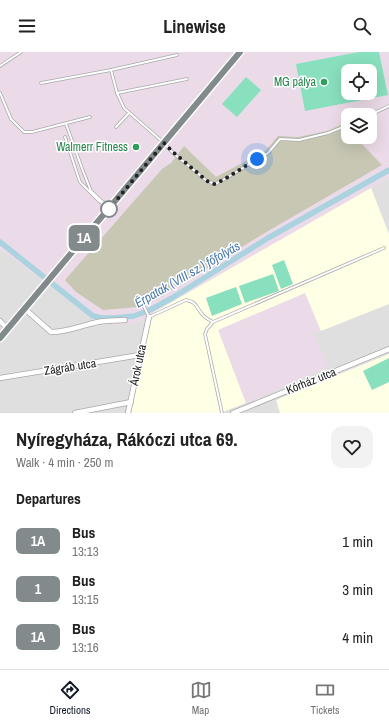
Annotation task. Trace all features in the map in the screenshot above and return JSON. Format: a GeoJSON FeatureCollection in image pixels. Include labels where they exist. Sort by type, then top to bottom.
{"type":"FeatureCollection","features":[{"type":"Feature","properties":{"kind":"main road"},"geometry":{"type":"LineString","coordinates":[[0,338],[48,282],[106,206],[164,143],[240,52]]}},
{"type":"Feature","properties":{"kind":"street"},"geometry":{"type":"LineString","coordinates":[[25,309],[51,332],[71,329],[96,322],[125,320]]}},
{"type":"Feature","properties":{"kind":"street","name":"Árok utca"},"geometry":{"type":"LineString","coordinates":[[128,413],[148,317]]}},
{"type":"Feature","properties":{"kind":"street"},"geometry":{"type":"LineString","coordinates":[[0,321],[8,329]]}},
{"type":"Feature","properties":{"kind":"street","name":"Kórház utca"},"geometry":{"type":"LineString","coordinates":[[233,413],[389,349]]}},
{"type":"Feature","properties":{"kind":"street","name":"Zágráb utca"},"geometry":{"type":"LineString","coordinates":[[0,378],[140,355]]}},
{"type":"Feature","properties":{"kind":"street"},"geometry":{"type":"LineString","coordinates":[[75,413],[131,402]]}},
{"type":"Feature","properties":{"kind":"lane"},"geometry":{"type":"LineString","coordinates":[[0,66],[21,52]]}},
{"type":"Feature","properties":{"kind":"lane"},"geometry":{"type":"LineString","coordinates":[[41,83],[111,70],[177,55]]}},
{"type":"Feature","properties":{"kind":"lane"},"geometry":{"type":"LineString","coordinates":[[111,70],[117,93],[124,108],[207,181],[214,184],[268,153],[280,140],[298,140],[328,134],[341,128]]}},
{"type":"Feature","properties":{"kind":"lane"},"geometry":{"type":"LineString","coordinates":[[117,93],[187,80]]}},
{"type":"Feature","properties":{"kind":"lane"},"geometry":{"type":"LineString","coordinates":[[0,93],[11,119],[24,132],[32,132],[90,117]]}},
{"type":"Feature","properties":{"kind":"lane"},"geometry":{"type":"LineString","coordinates":[[377,112],[389,106]]}},
{"type":"Feature","properties":{"kind":"lane"},"geometry":{"type":"LineString","coordinates":[[116,128],[129,113]]}},
{"type":"Feature","properties":{"kind":"lane"},"geometry":{"type":"LineString","coordinates":[[66,124],[91,190],[106,206]]}},
{"type":"Feature","properties":{"kind":"lane"},"geometry":{"type":"LineString","coordinates":[[65,137],[80,182],[99,202],[106,206]]}},
{"type":"Feature","properties":{"kind":"lane"},"geometry":{"type":"LineString","coordinates":[[222,413],[205,334],[213,322],[384,248]]}},
{"type":"Feature","properties":{"kind":"lane"},"geometry":{"type":"LineString","coordinates":[[141,300],[148,317],[186,300],[192,301],[197,305],[202,314],[213,322]]}},
{"type":"Feature","properties":{"kind":"shaded area"},"geometry":{"type":"Polygon","coordinates":[[[0,52],[389,52],[389,178],[134,324],[101,324],[0,249],[0,52]]]}},
{"type":"Feature","properties":{"kind":"shaded area"},"geometry":{"type":"Polygon","coordinates":[[[341,125],[341,144],[362,144],[382,165],[263,234],[157,299],[138,307],[103,310],[76,292],[65,280],[162,169],[171,163],[184,146],[216,177],[266,150],[278,136],[298,137],[327,131],[341,125]]]}},
{"type":"Feature","properties":{"kind":"shaded area"},"geometry":{"type":"Polygon","coordinates":[[[389,178],[389,413],[0,413],[0,249],[46,282],[134,324],[389,178]]]}},
{"type":"Feature","properties":{"kind":"shaded area"},"geometry":{"type":"Polygon","coordinates":[[[371,188],[389,234],[389,304],[321,331],[305,293],[218,330],[246,403],[220,413],[131,413],[151,314],[371,188]]]}},
{"type":"Feature","properties":{"kind":"shaded area"},"geometry":{"type":"Polygon","coordinates":[[[305,292],[321,331],[314,334],[328,367],[246,403],[217,330],[305,292]]]}},
{"type":"Feature","properties":{"kind":"shaded area"},"geometry":{"type":"Polygon","coordinates":[[[389,354],[389,413],[280,413],[276,400],[389,354]]]}},
{"type":"Feature","properties":{"kind":"green space","name":"MG pálya"},"geometry":{"type":"Polygon","coordinates":[[[359,52],[379,52],[388,95],[377,97],[377,64],[341,64],[341,100],[362,100],[305,111],[296,64],[359,52]]]}},
{"type":"Feature","properties":{"kind":"green space"},"geometry":{"type":"Polygon","coordinates":[[[246,77],[261,90],[237,117],[222,104],[246,77]]]}},
{"type":"Feature","properties":{"kind":"green space"},"geometry":{"type":"Polygon","coordinates":[[[284,260],[293,284],[281,289],[272,265],[284,260]]]}},
{"type":"Feature","properties":{"kind":"green space"},"geometry":{"type":"Polygon","coordinates":[[[273,274],[279,291],[245,303],[239,286],[273,274]]]}},
{"type":"Feature","properties":{"kind":"green space"},"geometry":{"type":"Polygon","coordinates":[[[236,287],[242,304],[212,316],[206,298],[236,287]]]}},
{"type":"Feature","properties":{"kind":"green space"},"geometry":{"type":"Polygon","coordinates":[[[389,358],[389,382],[372,390],[363,371],[389,358]]]}},
{"type":"Feature","properties":{"kind":"waterway","name":"Érpatak (VIII.sz.) főfolyás"},"geometry":{"type":"LineString","coordinates":[[0,242],[93,316],[102,318],[134,316],[150,310],[172,298],[268,238],[389,170]]}},
{"type":"Feature","properties":{"kind":"bus line","name":"1A"},"geometry":{"type":"LineString","coordinates":[[0,338],[240,52]]}},
{"type":"Feature","properties":{"kind":"place","name":"MG pálya"},"geometry":{"type":"Point","coordinates":[324,82]}},
{"type":"Feature","properties":{"kind":"place","name":"Walmerr Fitness"},"geometry":{"type":"Point","coordinates":[136,147]}},
{"type":"Feature","properties":{"kind":"route"},"geometry":{"type":"LineString","coordinates":[[109,209],[164,143],[207,181],[214,184],[257,159]]}}]}
